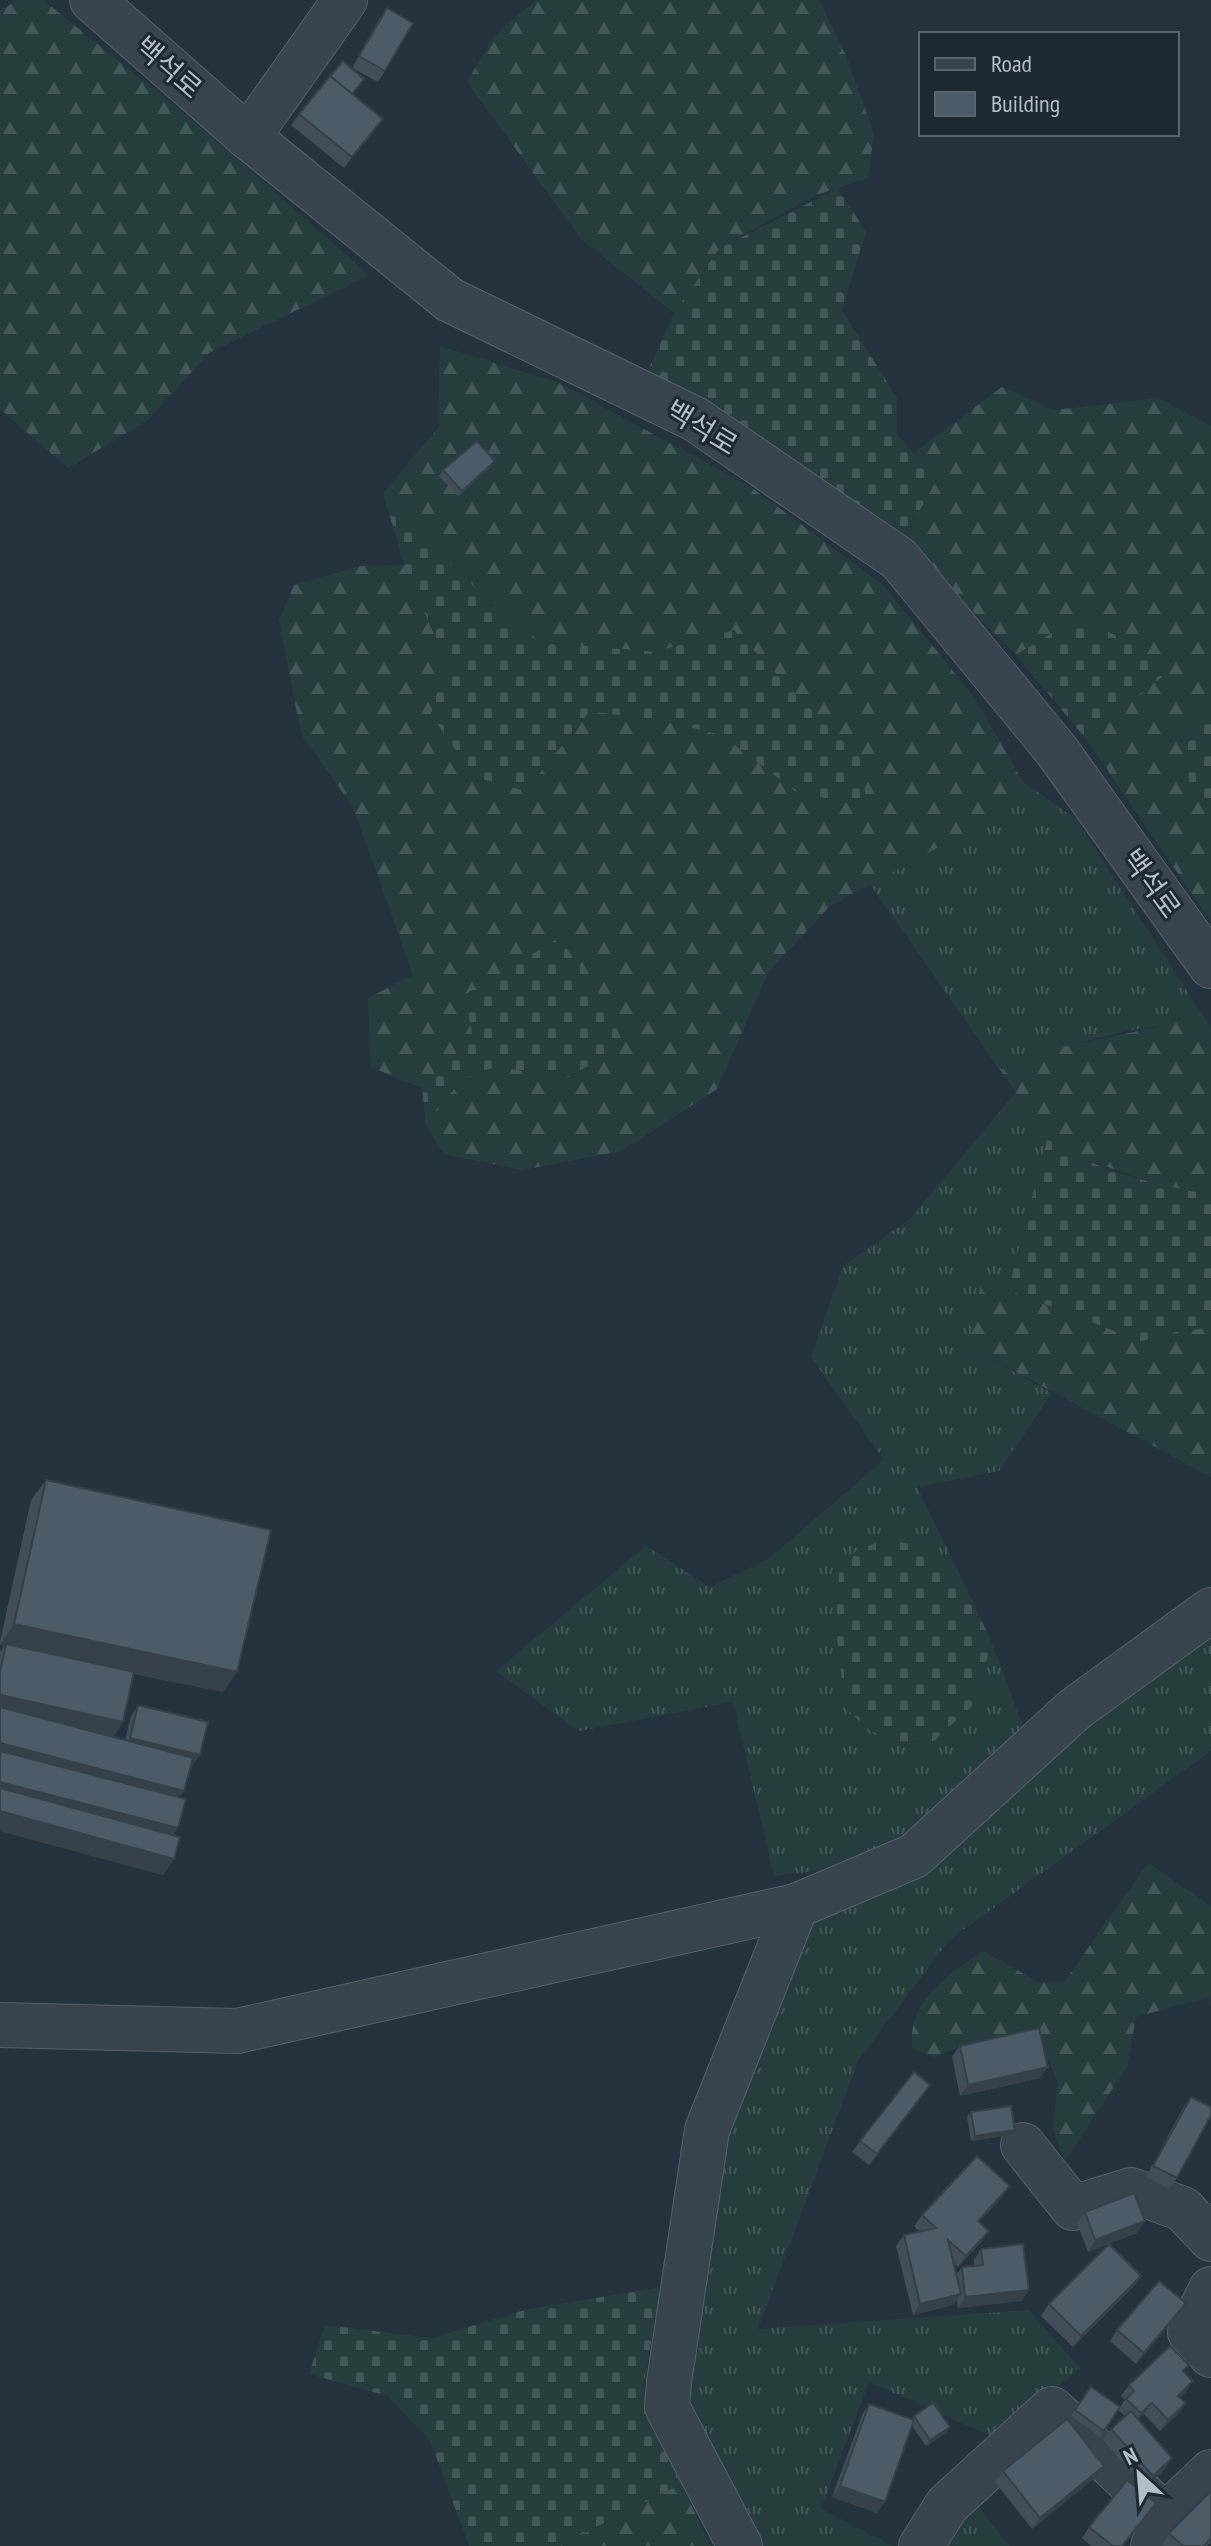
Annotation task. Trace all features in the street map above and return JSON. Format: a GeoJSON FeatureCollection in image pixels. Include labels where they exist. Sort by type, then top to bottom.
{"type":"FeatureCollection","features":[{"type":"Feature","properties":{"kind":"street","name":"백석로"},"geometry":{"type":"LineString","coordinates":[[92,0],[248,137],[450,300],[695,419],[899,559],[1057,751],[1211,966]]}},
{"type":"Feature","properties":{"kind":"street"},"geometry":{"type":"LineString","coordinates":[[248,137],[345,0]]}},
{"type":"Feature","properties":{"kind":"street"},"geometry":{"type":"LineString","coordinates":[[0,2025],[237,2031],[796,1906],[914,1856],[1075,1709],[1211,1610]]}},
{"type":"Feature","properties":{"kind":"street"},"geometry":{"type":"LineString","coordinates":[[740,2546],[667,2407],[669,2382],[707,2130],[796,1906]]}},
{"type":"Feature","properties":{"kind":"street"},"geometry":{"type":"LineString","coordinates":[[1023,2145],[1073,2208],[1131,2190],[1183,2209],[1211,2239]]}},
{"type":"Feature","properties":{"kind":"street"},"geometry":{"type":"LineString","coordinates":[[1211,2289],[1190,2332],[1211,2355]]}},
{"type":"Feature","properties":{"kind":"street"},"geometry":{"type":"LineString","coordinates":[[921,2546],[947,2505],[1052,2409],[1159,2531],[1211,2472]]}},
{"type":"Feature","properties":{"kind":"green space"},"geometry":{"type":"Polygon","coordinates":[[[18,0],[43,0],[202,128],[369,275],[209,353],[148,420],[68,468],[0,409],[0,11],[18,0]]]}},
{"type":"Feature","properties":{"kind":"green space"},"geometry":{"type":"Polygon","coordinates":[[[536,0],[819,0],[847,58],[874,134],[868,178],[814,196],[720,248],[674,313],[581,239],[467,82],[494,36],[536,0]]]}},
{"type":"Feature","properties":{"kind":"green space"},"geometry":{"type":"Polygon","coordinates":[[[838,188],[866,232],[842,310],[897,398],[897,434],[937,479],[903,541],[646,375],[674,313],[720,248],[838,188]]]}},
{"type":"Feature","properties":{"kind":"green space"},"geometry":{"type":"Polygon","coordinates":[[[440,346],[559,383],[751,487],[884,586],[974,697],[1023,782],[981,824],[830,906],[769,971],[717,1089],[622,1151],[522,1170],[444,1154],[426,1125],[460,1081],[494,1067],[570,1077],[624,1044],[473,1037],[422,1088],[371,1067],[368,998],[413,975],[353,807],[301,734],[279,620],[294,585],[361,566],[404,565],[446,661],[431,715],[525,791],[590,711],[663,721],[722,735],[796,792],[866,806],[734,630],[655,652],[540,642],[466,580],[383,493],[438,428],[440,346]]]}},
{"type":"Feature","properties":{"kind":"green space"},"geometry":{"type":"Polygon","coordinates":[[[1002,387],[1055,410],[1158,398],[1211,426],[1211,717],[1199,718],[1186,730],[1189,785],[1211,803],[1211,922],[1087,740],[1164,674],[1079,616],[1016,655],[903,541],[937,479],[914,453],[1002,387]]]}},
{"type":"Feature","properties":{"kind":"green space"},"geometry":{"type":"Polygon","coordinates":[[[383,493],[466,580],[540,642],[655,652],[734,630],[863,762],[866,807],[796,792],[722,735],[663,721],[590,711],[525,791],[475,777],[431,715],[446,661],[404,565],[383,493]]]}},
{"type":"Feature","properties":{"kind":"green space"},"geometry":{"type":"Polygon","coordinates":[[[1079,616],[1145,651],[1164,675],[1087,740],[1016,655],[1079,616]]]}},
{"type":"Feature","properties":{"kind":"green space"},"geometry":{"type":"Polygon","coordinates":[[[1211,717],[1211,803],[1189,785],[1186,730],[1199,718],[1211,717]]]}},
{"type":"Feature","properties":{"kind":"green space"},"geometry":{"type":"Polygon","coordinates":[[[1023,782],[1076,819],[1211,1028],[1186,1025],[1132,1030],[1077,1044],[1000,1070],[870,884],[981,824],[1023,782]]]}},
{"type":"Feature","properties":{"kind":"green space"},"geometry":{"type":"Polygon","coordinates":[[[559,938],[603,1000],[624,1044],[570,1077],[494,1067],[460,1081],[426,1125],[422,1088],[473,1037],[464,995],[559,938]]]}},
{"type":"Feature","properties":{"kind":"green space"},"geometry":{"type":"Polygon","coordinates":[[[1182,1022],[1211,1028],[1211,1195],[1157,1184],[1072,1155],[1021,1114],[1016,1092],[1000,1070],[1067,1046],[1182,1022]]]}},
{"type":"Feature","properties":{"kind":"green space"},"geometry":{"type":"Polygon","coordinates":[[[1016,1092],[1021,1114],[1048,1136],[1008,1290],[982,1281],[968,1346],[1052,1393],[999,1471],[917,1487],[963,1581],[919,1547],[883,1742],[934,1741],[972,1706],[992,1643],[1023,1726],[906,1839],[841,1868],[774,1876],[733,1702],[579,1731],[496,1671],[646,1546],[710,1587],[768,1559],[884,1460],[811,1357],[843,1266],[910,1219],[1016,1092]]]}},
{"type":"Feature","properties":{"kind":"green space"},"geometry":{"type":"Polygon","coordinates":[[[1048,1136],[1105,1168],[1211,1195],[1211,1326],[1141,1341],[1008,1290],[1048,1136]]]}},
{"type":"Feature","properties":{"kind":"green space"},"geometry":{"type":"Polygon","coordinates":[[[982,1280],[1141,1341],[1211,1326],[1211,1477],[968,1346],[982,1280]]]}},
{"type":"Feature","properties":{"kind":"green space"},"geometry":{"type":"Polygon","coordinates":[[[887,1538],[919,1547],[963,1581],[992,1643],[972,1706],[934,1741],[883,1742],[845,1708],[836,1628],[840,1559],[887,1538]]]}},
{"type":"Feature","properties":{"kind":"green space"},"geometry":{"type":"Polygon","coordinates":[[[1211,1626],[1211,1751],[949,1940],[858,2061],[758,2329],[1029,2310],[1080,2368],[998,2439],[869,2382],[821,2509],[893,2546],[756,2546],[680,2396],[712,2164],[806,1915],[1211,1626]]]}},
{"type":"Feature","properties":{"kind":"green space"},"geometry":{"type":"Polygon","coordinates":[[[1148,1863],[1211,1906],[1211,2008],[1209,1997],[1136,2017],[1127,2067],[1065,2161],[1053,2129],[1058,2082],[1037,2032],[965,2045],[934,2057],[912,2048],[916,2016],[932,1991],[983,1951],[1038,1982],[1064,1982],[1148,1863]]]}},
{"type":"Feature","properties":{"kind":"green space"},"geometry":{"type":"Polygon","coordinates":[[[661,2287],[643,2387],[681,2484],[559,2546],[469,2546],[430,2440],[388,2396],[309,2374],[325,2325],[432,2338],[525,2310],[661,2287]]]}},
{"type":"Feature","properties":{"kind":"green space"},"geometry":{"type":"Polygon","coordinates":[[[681,2484],[711,2546],[559,2546],[681,2484]]]}},
{"type":"Feature","properties":{"kind":"green space"},"geometry":{"type":"Polygon","coordinates":[[[971,2497],[1009,2546],[936,2546],[971,2497]]]}},
{"type":"Feature","properties":{"kind":"building"},"geometry":{"type":"Polygon","coordinates":[[[387,8],[413,23],[385,71],[359,56],[387,8]]]}},
{"type":"Feature","properties":{"kind":"building"},"geometry":{"type":"Polygon","coordinates":[[[343,61],[364,79],[352,94],[330,76],[343,61]]]}},
{"type":"Feature","properties":{"kind":"building"},"geometry":{"type":"Polygon","coordinates":[[[330,76],[383,119],[352,157],[299,114],[330,76]]]}},
{"type":"Feature","properties":{"kind":"building"},"geometry":{"type":"Polygon","coordinates":[[[477,441],[495,461],[462,491],[443,470],[477,441]]]}},
{"type":"Feature","properties":{"kind":"building"},"geometry":{"type":"Polygon","coordinates":[[[46,1480],[271,1530],[237,1672],[14,1624],[46,1480]]]}},
{"type":"Feature","properties":{"kind":"building"},"geometry":{"type":"Polygon","coordinates":[[[6,1644],[134,1672],[123,1722],[0,1695],[0,1672],[6,1644]]]}},
{"type":"Feature","properties":{"kind":"building"},"geometry":{"type":"Polygon","coordinates":[[[138,1705],[208,1722],[200,1755],[130,1738],[138,1705]]]}},
{"type":"Feature","properties":{"kind":"building"},"geometry":{"type":"Polygon","coordinates":[[[0,1707],[193,1758],[184,1791],[0,1743],[0,1707]]]}},
{"type":"Feature","properties":{"kind":"building"},"geometry":{"type":"Polygon","coordinates":[[[0,1751],[186,1799],[178,1828],[0,1782],[0,1751]]]}},
{"type":"Feature","properties":{"kind":"building"},"geometry":{"type":"Polygon","coordinates":[[[0,1788],[180,1837],[174,1859],[0,1811],[0,1788]]]}},
{"type":"Feature","properties":{"kind":"building"},"geometry":{"type":"Polygon","coordinates":[[[1039,2028],[1048,2067],[968,2085],[960,2046],[1039,2028]]]}},
{"type":"Feature","properties":{"kind":"building"},"geometry":{"type":"Polygon","coordinates":[[[914,2072],[930,2085],[877,2154],[860,2141],[914,2072]]]}},
{"type":"Feature","properties":{"kind":"building"},"geometry":{"type":"Polygon","coordinates":[[[1191,2097],[1211,2107],[1211,2115],[1177,2178],[1153,2166],[1191,2097]]]}},
{"type":"Feature","properties":{"kind":"building"},"geometry":{"type":"Polygon","coordinates":[[[1011,2106],[1015,2130],[975,2136],[971,2112],[1011,2106]]]}},
{"type":"Feature","properties":{"kind":"building"},"geometry":{"type":"Polygon","coordinates":[[[977,2156],[1010,2186],[978,2221],[989,2231],[966,2256],[948,2240],[961,2294],[920,2304],[904,2235],[936,2228],[922,2215],[977,2156]]]}},
{"type":"Feature","properties":{"kind":"building"},"geometry":{"type":"Polygon","coordinates":[[[1134,2193],[1145,2221],[1095,2240],[1085,2212],[1134,2193]]]}},
{"type":"Feature","properties":{"kind":"building"},"geometry":{"type":"Polygon","coordinates":[[[1023,2244],[1029,2290],[965,2297],[962,2267],[983,2265],[981,2249],[1023,2244]]]}},
{"type":"Feature","properties":{"kind":"building"},"geometry":{"type":"Polygon","coordinates":[[[1109,2244],[1141,2276],[1081,2336],[1049,2304],[1109,2244]]]}},
{"type":"Feature","properties":{"kind":"building"},"geometry":{"type":"Polygon","coordinates":[[[1159,2281],[1186,2303],[1144,2353],[1117,2330],[1159,2281]]]}},
{"type":"Feature","properties":{"kind":"building"},"geometry":{"type":"Polygon","coordinates":[[[1170,2346],[1189,2365],[1183,2371],[1193,2381],[1178,2396],[1186,2403],[1168,2420],[1152,2403],[1141,2413],[1126,2399],[1134,2391],[1129,2385],[1170,2346]]]}},
{"type":"Feature","properties":{"kind":"building"},"geometry":{"type":"Polygon","coordinates":[[[1091,2387],[1120,2407],[1104,2431],[1075,2410],[1091,2387]]]}},
{"type":"Feature","properties":{"kind":"building"},"geometry":{"type":"Polygon","coordinates":[[[933,2403],[950,2427],[930,2440],[914,2416],[933,2403]]]}},
{"type":"Feature","properties":{"kind":"building"},"geometry":{"type":"Polygon","coordinates":[[[869,2404],[914,2420],[885,2502],[840,2486],[869,2404]]]}},
{"type":"Feature","properties":{"kind":"building"},"geometry":{"type":"Polygon","coordinates":[[[1131,2411],[1172,2458],[1153,2476],[1111,2429],[1131,2411]]]}},
{"type":"Feature","properties":{"kind":"building"},"geometry":{"type":"Polygon","coordinates":[[[1067,2419],[1104,2466],[1040,2518],[1003,2471],[1067,2419]]]}},
{"type":"Feature","properties":{"kind":"building"},"geometry":{"type":"Polygon","coordinates":[[[1127,2480],[1156,2503],[1122,2546],[1113,2546],[1089,2527],[1127,2480]]]}},
{"type":"Feature","properties":{"kind":"building"},"geometry":{"type":"Polygon","coordinates":[[[1211,2491],[1211,2538],[1204,2546],[1183,2546],[1169,2533],[1211,2491]]]}}]}
